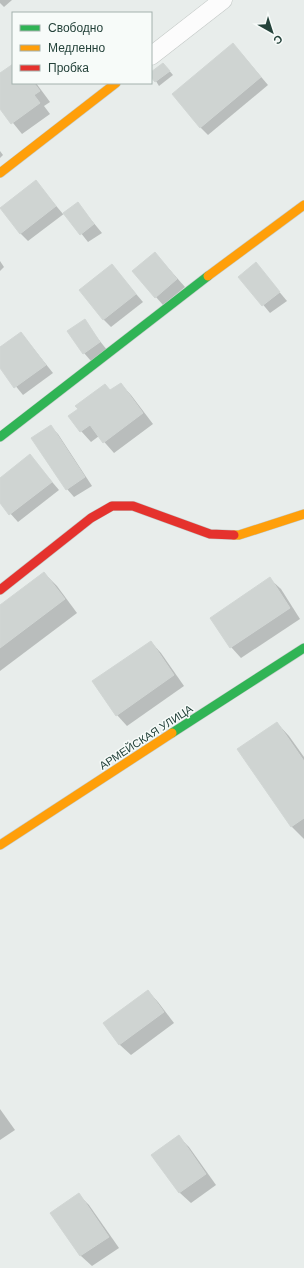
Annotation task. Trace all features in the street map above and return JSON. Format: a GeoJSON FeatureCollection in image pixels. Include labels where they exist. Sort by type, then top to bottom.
{"type":"FeatureCollection","features":[{"type":"Feature","properties":{"kind":"street"},"geometry":{"type":"LineString","coordinates":[[152,55],[223,0]]}},
{"type":"Feature","properties":{"kind":"street"},"geometry":{"type":"LineString","coordinates":[[0,173],[115,84]]}},
{"type":"Feature","properties":{"kind":"street"},"geometry":{"type":"LineString","coordinates":[[0,437],[162,310],[304,205]]}},
{"type":"Feature","properties":{"kind":"street"},"geometry":{"type":"LineString","coordinates":[[0,590],[91,518],[112,506],[133,506],[210,534],[239,535],[304,514]]}},
{"type":"Feature","properties":{"kind":"street","name":"АРМЕЙСКАЯ УЛИЦА"},"geometry":{"type":"LineString","coordinates":[[0,845],[304,648]]}},
{"type":"Feature","properties":{"kind":"building"},"geometry":{"type":"Polygon","coordinates":[[[233,43],[261,77],[200,128],[172,94],[233,43]]]}},
{"type":"Feature","properties":{"kind":"building"},"geometry":{"type":"Polygon","coordinates":[[[163,63],[170,71],[155,82],[152,78],[152,71],[163,63]]]}},
{"type":"Feature","properties":{"kind":"building"},"geometry":{"type":"Polygon","coordinates":[[[12,65],[12,84],[35,84],[40,91],[34,95],[40,103],[11,124],[0,109],[0,73],[12,65]]]}},
{"type":"Feature","properties":{"kind":"building"},"geometry":{"type":"Polygon","coordinates":[[[36,180],[56,206],[20,234],[0,208],[36,180]]]}},
{"type":"Feature","properties":{"kind":"building"},"geometry":{"type":"Polygon","coordinates":[[[78,202],[94,224],[80,235],[63,213],[78,202]]]}},
{"type":"Feature","properties":{"kind":"building"},"geometry":{"type":"Polygon","coordinates":[[[155,252],[177,279],[155,298],[132,271],[155,252]]]}},
{"type":"Feature","properties":{"kind":"building"},"geometry":{"type":"Polygon","coordinates":[[[256,262],[280,292],[262,306],[238,277],[256,262]]]}},
{"type":"Feature","properties":{"kind":"building"},"geometry":{"type":"Polygon","coordinates":[[[112,264],[136,294],[103,320],[79,290],[112,264]]]}},
{"type":"Feature","properties":{"kind":"building"},"geometry":{"type":"Polygon","coordinates":[[[85,319],[100,342],[83,354],[67,331],[85,319]]]}},
{"type":"Feature","properties":{"kind":"building"},"geometry":{"type":"Polygon","coordinates":[[[21,332],[46,365],[14,388],[0,368],[0,347],[21,332]]]}},
{"type":"Feature","properties":{"kind":"building"},"geometry":{"type":"Polygon","coordinates":[[[121,383],[143,413],[103,443],[90,425],[80,432],[68,416],[78,409],[75,406],[105,384],[110,390],[121,383]]]}},
{"type":"Feature","properties":{"kind":"building"},"geometry":{"type":"Polygon","coordinates":[[[51,425],[85,477],[66,490],[31,438],[51,425]]]}},
{"type":"Feature","properties":{"kind":"building"},"geometry":{"type":"Polygon","coordinates":[[[30,454],[52,482],[9,515],[0,503],[0,478],[30,454]]]}},
{"type":"Feature","properties":{"kind":"building"},"geometry":{"type":"Polygon","coordinates":[[[44,572],[65,599],[0,648],[0,605],[44,572]]]}},
{"type":"Feature","properties":{"kind":"building"},"geometry":{"type":"Polygon","coordinates":[[[270,577],[290,608],[230,648],[210,618],[270,577]]]}},
{"type":"Feature","properties":{"kind":"building"},"geometry":{"type":"Polygon","coordinates":[[[151,641],[174,675],[116,716],[92,681],[151,641]]]}},
{"type":"Feature","properties":{"kind":"building"},"geometry":{"type":"Polygon","coordinates":[[[277,722],[304,761],[304,818],[291,827],[237,749],[277,722]]]}},
{"type":"Feature","properties":{"kind":"building"},"geometry":{"type":"Polygon","coordinates":[[[148,990],[164,1012],[119,1045],[103,1023],[148,990]]]}},
{"type":"Feature","properties":{"kind":"building"},"geometry":{"type":"Polygon","coordinates":[[[179,1135],[206,1174],[179,1193],[151,1155],[179,1135]]]}},
{"type":"Feature","properties":{"kind":"building"},"geometry":{"type":"Polygon","coordinates":[[[79,1193],[109,1237],[80,1256],[50,1213],[79,1193]]]}},
{"type":"Feature","properties":{"kind":"traffic: fast"},"geometry":{"type":"LineString","coordinates":[[0,437],[208,276]]}},
{"type":"Feature","properties":{"kind":"traffic: fast"},"geometry":{"type":"LineString","coordinates":[[172,733],[304,648]]}},
{"type":"Feature","properties":{"kind":"traffic: slow"},"geometry":{"type":"LineString","coordinates":[[0,173],[115,84]]}},
{"type":"Feature","properties":{"kind":"traffic: slow"},"geometry":{"type":"LineString","coordinates":[[208,276],[304,205]]}},
{"type":"Feature","properties":{"kind":"traffic: slow"},"geometry":{"type":"LineString","coordinates":[[234,535],[239,535],[304,514]]}},
{"type":"Feature","properties":{"kind":"traffic: slow"},"geometry":{"type":"LineString","coordinates":[[0,845],[172,733]]}},
{"type":"Feature","properties":{"kind":"traffic: jam"},"geometry":{"type":"LineString","coordinates":[[0,590],[91,518],[112,506],[133,506],[210,534],[234,535]]}}]}
